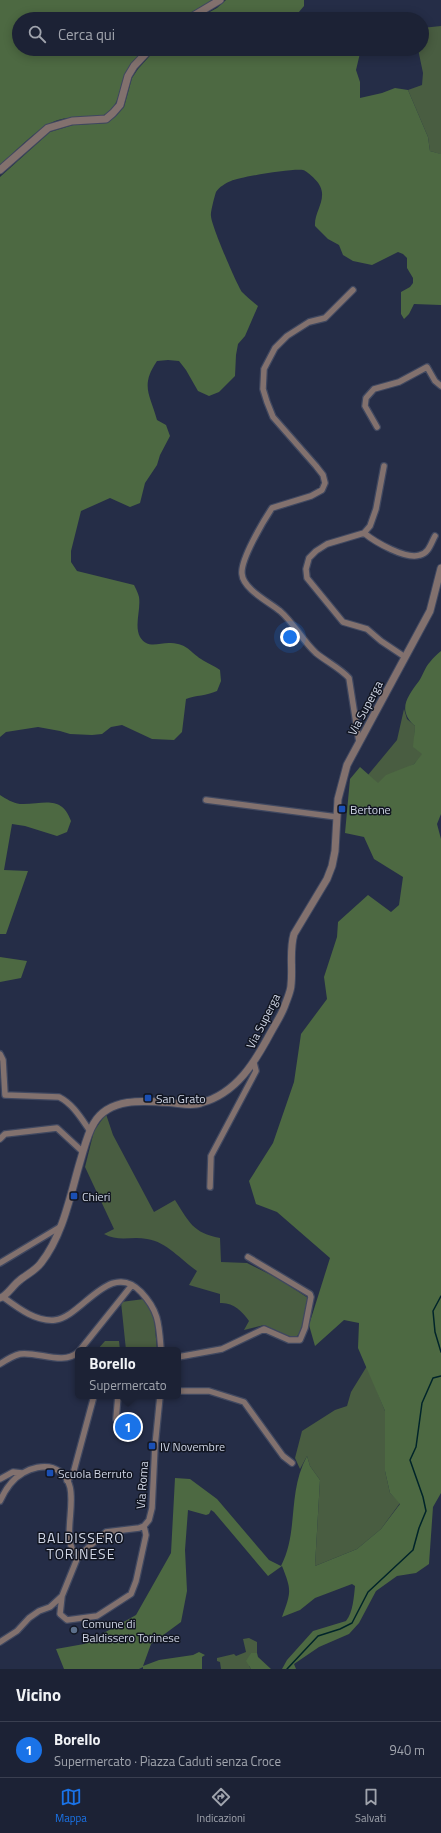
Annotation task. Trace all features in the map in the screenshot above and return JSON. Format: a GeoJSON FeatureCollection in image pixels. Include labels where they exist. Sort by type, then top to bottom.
{"type":"FeatureCollection","features":[{"type":"Feature","properties":{"kind":"street"},"geometry":{"type":"LineString","coordinates":[[200,12],[220,0]]}},
{"type":"Feature","properties":{"kind":"street"},"geometry":{"type":"LineString","coordinates":[[0,170],[48,128],[72,120],[106,119],[120,105],[128,76],[134,66],[143,56]]}},
{"type":"Feature","properties":{"kind":"street"},"geometry":{"type":"LineString","coordinates":[[353,290],[325,318],[309,322],[287,336],[275,348],[264,369],[263,389],[266,402],[273,417],[316,466],[322,474],[325,483],[322,490],[311,496],[272,508],[243,562],[242,574],[245,583],[255,593],[280,612],[316,653],[343,671],[350,678],[359,742]]}},
{"type":"Feature","properties":{"kind":"street"},"geometry":{"type":"LineString","coordinates":[[377,427],[365,406],[366,398],[374,388],[399,382],[427,367],[435,381],[441,386]]}},
{"type":"Feature","properties":{"kind":"street"},"geometry":{"type":"LineString","coordinates":[[384,466],[376,509],[370,526],[364,533],[327,544],[316,551],[309,558],[306,569],[307,578],[343,622],[367,629],[381,641],[405,657]]}},
{"type":"Feature","properties":{"kind":"street"},"geometry":{"type":"LineString","coordinates":[[364,533],[388,549],[420,556],[427,551],[435,536]]}},
{"type":"Feature","properties":{"kind":"street","name":"Via Superga"},"geometry":{"type":"LineString","coordinates":[[2,1297],[11,1287],[40,1264],[53,1246],[67,1209],[90,1131],[100,1114],[122,1103],[150,1101],[189,1104],[201,1103],[218,1096],[233,1085],[244,1076],[254,1063],[285,1007],[291,986],[292,942],[297,928],[327,879],[332,866],[335,851],[338,799],[347,765],[430,611],[441,568]]}},
{"type":"Feature","properties":{"kind":"street"},"geometry":{"type":"LineString","coordinates":[[206,800],[337,817]]}},
{"type":"Feature","properties":{"kind":"street"},"geometry":{"type":"LineString","coordinates":[[0,1054],[4,1060],[5,1095],[59,1097],[78,1114],[90,1131]]}},
{"type":"Feature","properties":{"kind":"street"},"geometry":{"type":"LineString","coordinates":[[210,1187],[211,1156],[256,1071],[254,1063]]}},
{"type":"Feature","properties":{"kind":"street"},"geometry":{"type":"LineString","coordinates":[[0,1138],[5,1134],[56,1128],[83,1152]]}},
{"type":"Feature","properties":{"kind":"street"},"geometry":{"type":"LineString","coordinates":[[0,1263],[60,1227]]}},
{"type":"Feature","properties":{"kind":"street"},"geometry":{"type":"LineString","coordinates":[[181,1356],[222,1348],[264,1329],[289,1340],[300,1340],[305,1328],[311,1297],[310,1294],[248,1257]]}},
{"type":"Feature","properties":{"kind":"street"},"geometry":{"type":"LineString","coordinates":[[2,1297],[33,1316],[55,1320],[69,1314],[97,1291],[110,1284],[119,1282],[132,1285],[139,1290],[155,1310],[159,1324],[161,1347]]}},
{"type":"Feature","properties":{"kind":"street"},"geometry":{"type":"LineString","coordinates":[[82,1347],[132,1285]]}},
{"type":"Feature","properties":{"kind":"street"},"geometry":{"type":"LineString","coordinates":[[0,1364],[19,1354],[69,1358],[75,1354]]}},
{"type":"Feature","properties":{"kind":"street"},"geometry":{"type":"LineString","coordinates":[[181,1391],[209,1390],[244,1402],[283,1456],[292,1463]]}},
{"type":"Feature","properties":{"kind":"street"},"geometry":{"type":"LineString","coordinates":[[67,1481],[73,1474],[93,1399]]}},
{"type":"Feature","properties":{"kind":"street"},"geometry":{"type":"LineString","coordinates":[[116,1419],[118,1399]]}},
{"type":"Feature","properties":{"kind":"street","name":"Via Roma"},"geometry":{"type":"LineString","coordinates":[[79,1554],[90,1547],[106,1532],[133,1530],[144,1526],[149,1520],[152,1508],[155,1446],[160,1399]]}},
{"type":"Feature","properties":{"kind":"street"},"geometry":{"type":"LineString","coordinates":[[0,1501],[9,1485],[22,1473],[34,1468],[50,1468],[60,1472],[67,1481],[71,1508],[70,1545],[74,1552],[79,1554],[62,1596],[60,1614],[67,1620],[97,1616],[131,1594],[136,1581],[146,1535],[144,1526]]}},
{"type":"Feature","properties":{"kind":"street"},"geometry":{"type":"LineString","coordinates":[[0,1479],[13,1472],[22,1473]]}},
{"type":"Feature","properties":{"kind":"street"},"geometry":{"type":"LineString","coordinates":[[0,1642],[17,1631],[39,1611],[50,1607],[62,1596]]}},
{"type":"Feature","properties":{"kind":"green space"},"geometry":{"type":"Polygon","coordinates":[[[0,0],[214,0],[193,12],[12,12],[12,56],[138,56],[128,70],[116,103],[109,112],[104,115],[64,119],[51,123],[28,140],[0,165],[0,0]]]}},
{"type":"Feature","properties":{"kind":"green space"},"geometry":{"type":"Polygon","coordinates":[[[226,0],[304,0],[304,6],[299,12],[210,12],[226,0]]]}},
{"type":"Feature","properties":{"kind":"green space"},"geometry":{"type":"Polygon","coordinates":[[[441,26],[441,154],[430,151],[428,137],[408,90],[422,85],[423,73],[419,56],[429,56],[429,27],[441,26]]]}},
{"type":"Feature","properties":{"kind":"green space"},"geometry":{"type":"Polygon","coordinates":[[[150,56],[359,56],[356,70],[360,82],[360,98],[382,93],[395,88],[408,90],[428,137],[430,151],[441,154],[441,305],[414,304],[409,314],[404,319],[401,314],[401,292],[410,287],[413,283],[413,278],[407,268],[407,258],[398,252],[372,265],[353,261],[343,255],[339,245],[328,239],[315,226],[322,191],[317,182],[305,171],[289,170],[244,177],[229,182],[219,188],[216,192],[213,204],[211,214],[212,222],[239,287],[242,292],[258,306],[245,336],[238,344],[235,376],[219,392],[209,396],[198,391],[179,361],[157,361],[149,377],[149,396],[157,420],[166,425],[170,436],[160,455],[157,465],[145,483],[140,503],[130,507],[110,498],[81,511],[71,551],[71,562],[77,571],[134,585],[139,597],[138,632],[143,641],[150,644],[171,643],[185,647],[201,659],[220,670],[221,681],[217,691],[186,699],[182,732],[174,740],[152,739],[122,725],[111,727],[102,734],[92,735],[70,734],[38,727],[6,732],[0,737],[0,177],[50,132],[73,125],[107,123],[116,116],[124,107],[132,78],[150,56]]]}},
{"type":"Feature","properties":{"kind":"green space"},"geometry":{"type":"Polygon","coordinates":[[[441,651],[441,814],[437,824],[441,839],[441,1493],[433,1507],[429,1564],[416,1573],[397,1576],[376,1591],[359,1623],[349,1634],[319,1647],[294,1664],[296,1669],[282,1669],[287,1660],[313,1631],[346,1621],[352,1609],[355,1586],[352,1584],[315,1598],[300,1610],[282,1617],[289,1596],[289,1587],[282,1566],[268,1576],[214,1512],[211,1510],[209,1514],[206,1515],[188,1510],[185,1550],[187,1591],[181,1622],[151,1644],[143,1666],[159,1660],[193,1655],[199,1652],[205,1655],[202,1657],[202,1669],[143,1669],[143,1667],[139,1669],[64,1669],[56,1649],[84,1644],[136,1615],[171,1553],[175,1478],[190,1479],[217,1499],[269,1560],[281,1566],[290,1539],[297,1484],[307,1456],[310,1466],[320,1480],[315,1566],[357,1549],[381,1529],[400,1504],[390,1493],[385,1471],[385,1411],[358,1348],[359,1323],[344,1320],[315,1346],[309,1325],[330,1258],[277,1212],[256,1204],[249,1181],[273,1143],[294,1082],[301,1034],[327,999],[324,977],[337,937],[338,922],[368,895],[391,912],[399,905],[403,877],[374,859],[364,837],[345,833],[350,779],[360,767],[378,783],[386,775],[414,764],[422,754],[413,747],[415,726],[406,714],[405,709],[408,698],[427,666],[441,651]]]}},
{"type":"Feature","properties":{"kind":"green space"},"geometry":{"type":"Polygon","coordinates":[[[404,709],[407,719],[415,726],[414,747],[423,754],[414,764],[378,784],[368,775],[397,740],[404,709]]]}},
{"type":"Feature","properties":{"kind":"green space"},"geometry":{"type":"Polygon","coordinates":[[[0,795],[10,801],[20,804],[57,804],[67,813],[71,821],[67,832],[57,836],[25,826],[12,824],[4,870],[28,871],[6,934],[0,934],[0,795]]]}},
{"type":"Feature","properties":{"kind":"green space"},"geometry":{"type":"Polygon","coordinates":[[[0,957],[27,961],[21,978],[0,982],[0,957]]]}},
{"type":"Feature","properties":{"kind":"green space"},"geometry":{"type":"Polygon","coordinates":[[[106,1114],[113,1135],[154,1212],[175,1200],[188,1220],[198,1230],[220,1238],[221,1262],[247,1263],[279,1279],[308,1298],[302,1328],[297,1336],[293,1338],[264,1325],[244,1330],[249,1321],[237,1308],[229,1304],[220,1303],[220,1294],[189,1285],[197,1271],[174,1252],[161,1244],[147,1239],[115,1238],[104,1234],[114,1229],[85,1167],[94,1131],[106,1114]]]}},
{"type":"Feature","properties":{"kind":"green space"},"geometry":{"type":"Polygon","coordinates":[[[144,1299],[154,1316],[157,1347],[126,1347],[121,1302],[144,1299]]]}},
{"type":"Feature","properties":{"kind":"green space"},"geometry":{"type":"Polygon","coordinates":[[[105,1341],[119,1341],[120,1347],[100,1347],[105,1341]]]}},
{"type":"Feature","properties":{"kind":"green space"},"geometry":{"type":"Polygon","coordinates":[[[367,1366],[385,1411],[385,1471],[390,1493],[400,1503],[381,1529],[357,1549],[315,1566],[320,1480],[310,1466],[307,1456],[300,1469],[295,1458],[302,1431],[335,1410],[347,1406],[351,1392],[367,1366]]]}},
{"type":"Feature","properties":{"kind":"green space"},"geometry":{"type":"Polygon","coordinates":[[[249,1638],[257,1642],[257,1653],[251,1653],[249,1666],[251,1669],[221,1669],[220,1662],[217,1661],[217,1658],[234,1654],[236,1656],[246,1652],[243,1639],[249,1638]]]}},
{"type":"Feature","properties":{"kind":"green space"},"geometry":{"type":"Polygon","coordinates":[[[251,1653],[257,1653],[258,1657],[271,1669],[251,1669],[246,1661],[251,1653]]]}},
{"type":"Feature","properties":{"kind":"waterway"},"geometry":{"type":"LineString","coordinates":[[441,1296],[433,1311],[435,1332],[441,1352]]}},
{"type":"Feature","properties":{"kind":"waterway"},"geometry":{"type":"LineString","coordinates":[[287,1669],[318,1636],[340,1629],[352,1623],[368,1592],[413,1550],[419,1528],[426,1511],[423,1497],[410,1460],[416,1447],[422,1403],[433,1378],[441,1376]]}},
{"type":"Feature","properties":{"kind":"place","name":"Bertone"},"geometry":{"type":"Point","coordinates":[342,809]}},
{"type":"Feature","properties":{"kind":"place","name":"San Grato"},"geometry":{"type":"Point","coordinates":[148,1098]}},
{"type":"Feature","properties":{"kind":"place","name":"Chieri"},"geometry":{"type":"Point","coordinates":[74,1196]}},
{"type":"Feature","properties":{"kind":"place","name":"Borello"},"geometry":{"type":"Point","coordinates":[128,1427]}},
{"type":"Feature","properties":{"kind":"place","name":"IV Novembre"},"geometry":{"type":"Point","coordinates":[152,1446]}},
{"type":"Feature","properties":{"kind":"place","name":"Scuola Berruto"},"geometry":{"type":"Point","coordinates":[50,1473]}},
{"type":"Feature","properties":{"kind":"place","name":"Comune di Baldissero Torinese"},"geometry":{"type":"Point","coordinates":[74,1630]}},
{"type":"Feature","properties":{"kind":"district","name":"BALDISSERO TORINESE"},"geometry":{"type":"Point","coordinates":[81,1546]}}]}
